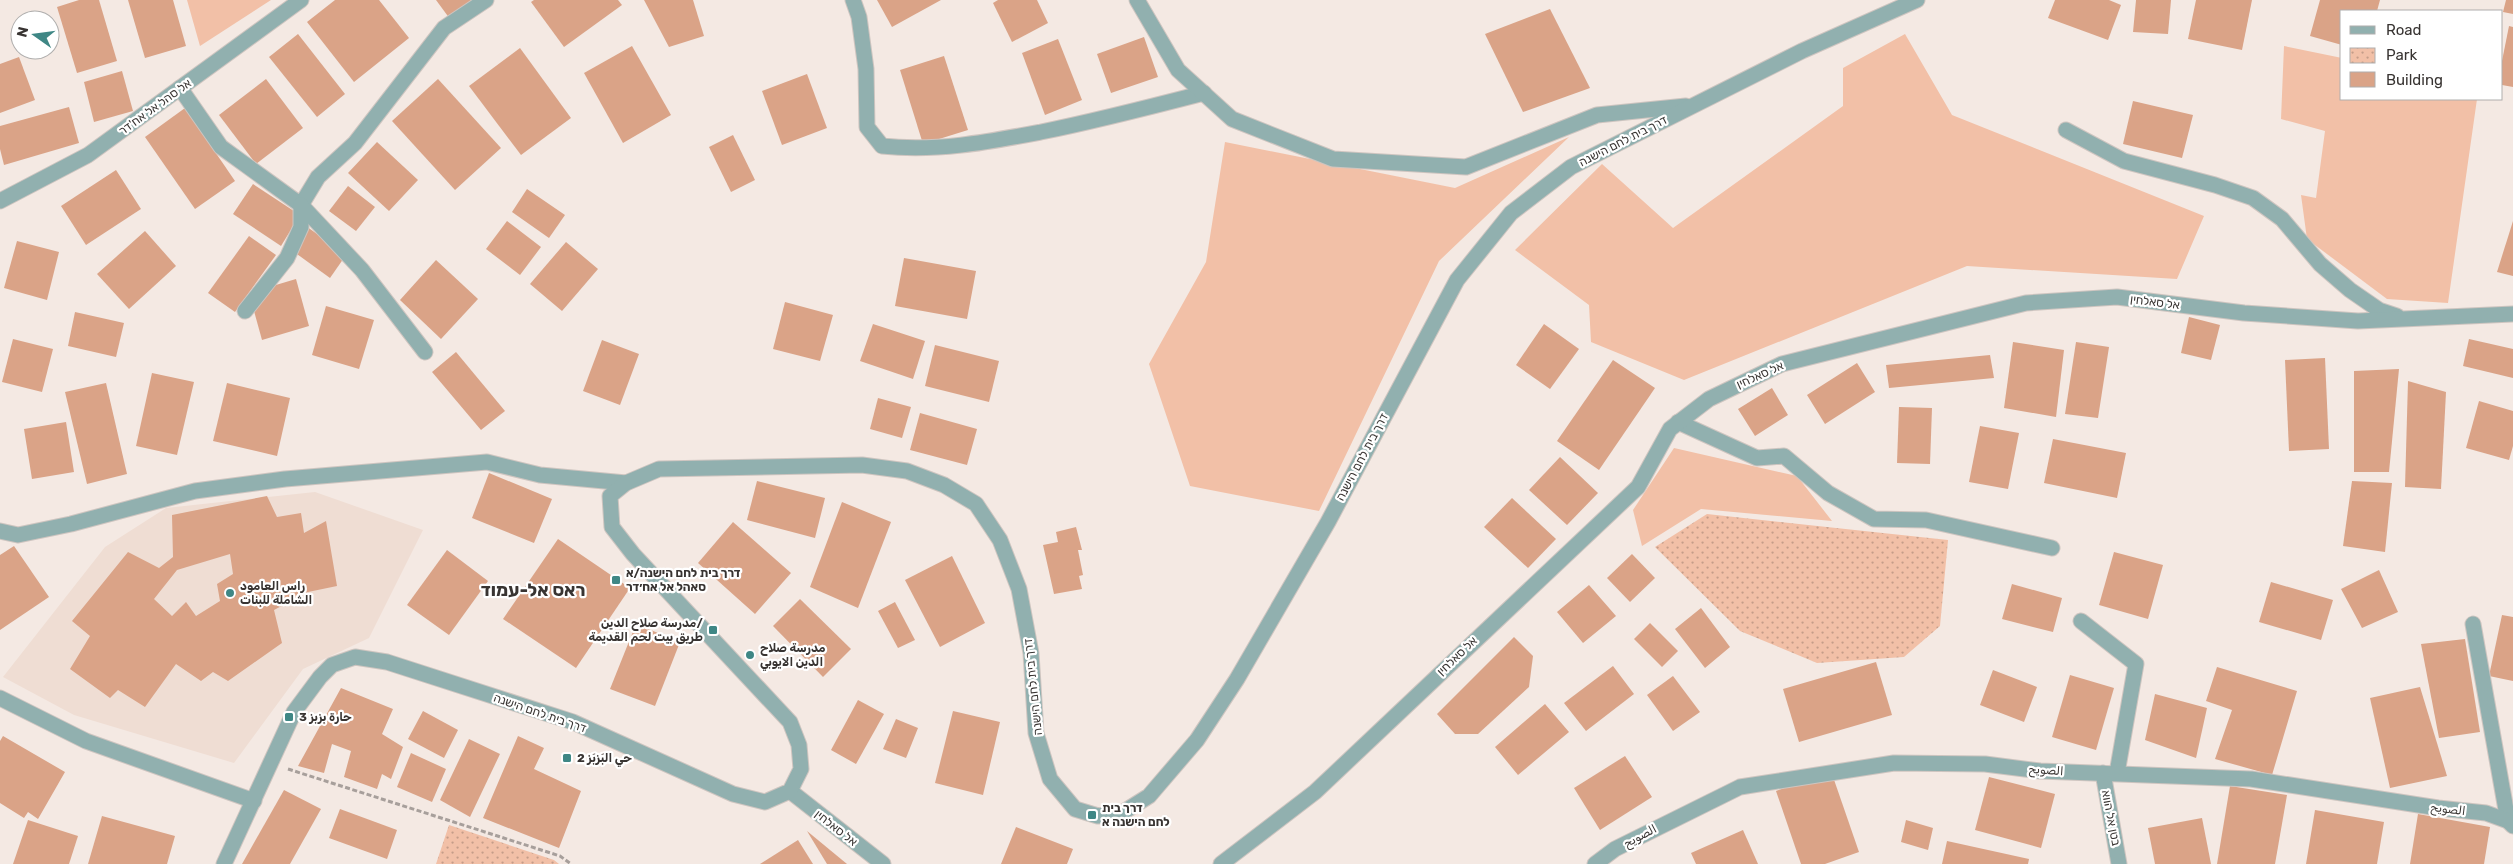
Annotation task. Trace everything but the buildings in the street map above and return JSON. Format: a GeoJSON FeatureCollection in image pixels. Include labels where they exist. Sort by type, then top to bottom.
{"type":"FeatureCollection","features":[{"type":"Feature","properties":{"kind":"street","name":"אל סהל אל אח'דר"},"geometry":{"type":"LineString","coordinates":[[0,201],[88,156],[301,0]]}},
{"type":"Feature","properties":{"kind":"street"},"geometry":{"type":"LineString","coordinates":[[245,311],[287,258],[301,227],[300,205],[318,177],[354,143],[444,28],[486,0]]}},
{"type":"Feature","properties":{"kind":"street"},"geometry":{"type":"LineString","coordinates":[[853,0],[859,17],[866,69],[867,127],[882,146],[904,148],[973,145],[1112,117],[1204,93]]}},
{"type":"Feature","properties":{"kind":"street"},"geometry":{"type":"LineString","coordinates":[[1137,0],[1178,70],[1232,118],[1333,159],[1466,167],[1597,115],[1696,104]]}},
{"type":"Feature","properties":{"kind":"street","name":"דרך בית לחם הישנה"},"geometry":{"type":"LineString","coordinates":[[224,864],[294,712],[320,677],[332,665],[355,657],[387,662],[573,722],[733,794],[765,802],[790,791],[801,769],[799,745],[790,722],[633,554],[612,527],[610,496],[626,483],[659,469],[862,465],[907,471],[944,485],[976,504],[1000,540],[1019,589],[1031,653],[1036,733],[1050,779],[1075,809],[1098,816],[1122,813],[1149,796],[1197,740],[1237,679],[1328,522],[1457,280],[1511,213],[1571,167],[1802,51],[1916,0]]}},
{"type":"Feature","properties":{"kind":"street"},"geometry":{"type":"LineString","coordinates":[[180,88],[221,147],[300,205],[362,270],[425,352]]}},
{"type":"Feature","properties":{"kind":"street"},"geometry":{"type":"LineString","coordinates":[[2066,130],[2124,161],[2215,185],[2253,198],[2282,219],[2320,264],[2350,290],[2379,310],[2404,319]]}},
{"type":"Feature","properties":{"kind":"street","name":"אל סאלחין"},"geometry":{"type":"LineString","coordinates":[[1222,864],[1315,792],[1638,488],[1670,429],[1709,399],[1782,364],[2026,303],[2117,297],[2244,313],[2358,321],[2513,314]]}},
{"type":"Feature","properties":{"kind":"street"},"geometry":{"type":"LineString","coordinates":[[1678,422],[1757,458],[1784,456],[1828,493],[1874,520],[1926,520],[2052,548]]}},
{"type":"Feature","properties":{"kind":"street"},"geometry":{"type":"LineString","coordinates":[[0,531],[18,535],[71,524],[195,491],[285,479],[487,462],[540,475],[626,483]]}},
{"type":"Feature","properties":{"kind":"street","name":"בטן אל הווא"},"geometry":{"type":"LineString","coordinates":[[2081,621],[2136,664],[2110,773],[2119,864]]}},
{"type":"Feature","properties":{"kind":"street"},"geometry":{"type":"LineString","coordinates":[[2473,624],[2510,824]]}},
{"type":"Feature","properties":{"kind":"street"},"geometry":{"type":"LineString","coordinates":[[0,698],[86,741],[254,801]]}},
{"type":"Feature","properties":{"kind":"street","name":"الصويح"},"geometry":{"type":"LineString","coordinates":[[1595,864],[1630,841],[1740,786],[1788,777],[1894,763],[1985,764],[2040,771],[2251,779],[2486,813],[2510,824]]}},
{"type":"Feature","properties":{"kind":"street","name":"אל סאלחין"},"geometry":{"type":"LineString","coordinates":[[790,791],[883,864]]}},
{"type":"Feature","properties":{"kind":"path"},"geometry":{"type":"LineString","coordinates":[[271,764],[560,856],[571,864]]}},
{"type":"Feature","properties":{"kind":"shaded area","name":"راس العامود الشاملة للبنات"},"geometry":{"type":"Polygon","coordinates":[[[315,492],[423,530],[369,638],[303,669],[234,763],[74,715],[3,677],[105,547],[166,508],[315,492]]]}},
{"type":"Feature","properties":{"kind":"green space"},"geometry":{"type":"Polygon","coordinates":[[[187,0],[271,0],[200,46],[187,0]]]}},
{"type":"Feature","properties":{"kind":"green space"},"geometry":{"type":"Polygon","coordinates":[[[1905,34],[1952,115],[2204,216],[2177,279],[1967,266],[1684,380],[1591,342],[1589,305],[1515,250],[1602,164],[1673,228],[1843,106],[1843,68],[1905,34]]]}},
{"type":"Feature","properties":{"kind":"green space"},"geometry":{"type":"Polygon","coordinates":[[[2284,46],[2340,58],[2340,100],[2477,100],[2448,303],[2387,299],[2307,239],[2301,195],[2316,198],[2325,131],[2281,119],[2284,46]]]}},
{"type":"Feature","properties":{"kind":"green space"},"geometry":{"type":"Polygon","coordinates":[[[1569,137],[1439,261],[1319,511],[1190,486],[1149,364],[1206,262],[1225,142],[1455,188],[1569,137]]]}},
{"type":"Feature","properties":{"kind":"green space"},"geometry":{"type":"Polygon","coordinates":[[[1674,448],[1797,476],[1832,521],[1701,509],[1642,546],[1633,510],[1674,448]]]}},
{"type":"Feature","properties":{"kind":"green space"},"geometry":{"type":"Polygon","coordinates":[[[1707,514],[1948,540],[1940,626],[1904,657],[1817,663],[1740,631],[1655,547],[1707,514]]]}},
{"type":"Feature","properties":{"kind":"green space"},"geometry":{"type":"Polygon","coordinates":[[[449,825],[554,860],[559,864],[436,864],[449,825]]]}},
{"type":"Feature","properties":{"kind":"place","name":"דרך בית לחם הישנה/א סאהל אל אח׳דר"},"geometry":{"type":"Point","coordinates":[616,580]}},
{"type":"Feature","properties":{"kind":"place","name":"راس العامود الشاملة للبنات"},"geometry":{"type":"Point","coordinates":[230,593]}},
{"type":"Feature","properties":{"kind":"place","name":"مدرسة صلاح الدين/ طريق بيت لحم القديمة"},"geometry":{"type":"Point","coordinates":[713,630]}},
{"type":"Feature","properties":{"kind":"place","name":"مدرسة صلاح الدين الايوبي"},"geometry":{"type":"Point","coordinates":[750,655]}},
{"type":"Feature","properties":{"kind":"place","name":"حارة بزبز 3"},"geometry":{"type":"Point","coordinates":[289,717]}},
{"type":"Feature","properties":{"kind":"place","name":"حي البَزبَز 2"},"geometry":{"type":"Point","coordinates":[567,758]}},
{"type":"Feature","properties":{"kind":"place","name":"דרך בית לחם הישנה א"},"geometry":{"type":"Point","coordinates":[1092,815]}},
{"type":"Feature","properties":{"kind":"district","name":"ראס אל-עמוד"},"geometry":{"type":"Point","coordinates":[533,590]}}]}
